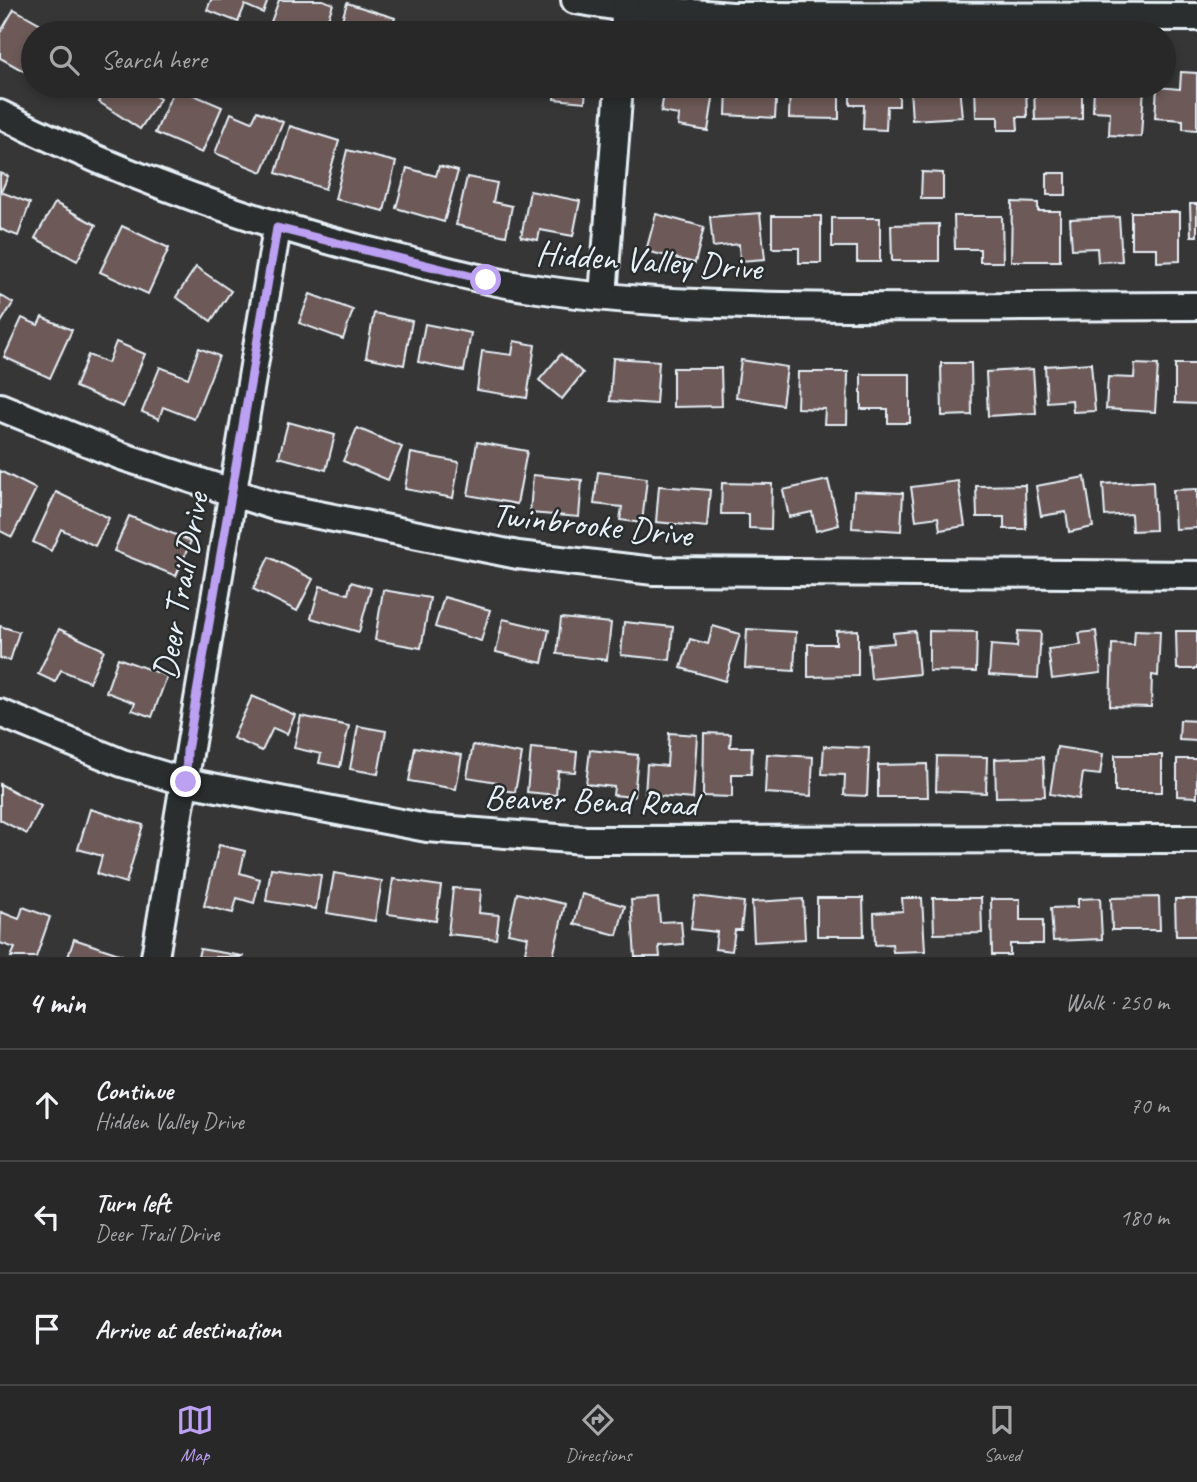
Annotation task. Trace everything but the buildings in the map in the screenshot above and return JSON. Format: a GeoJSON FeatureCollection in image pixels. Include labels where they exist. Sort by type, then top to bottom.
{"type":"FeatureCollection","features":[{"type":"Feature","properties":{"kind":"street"},"geometry":{"type":"LineString","coordinates":[[575,0],[625,14],[863,18],[1197,17]]}},
{"type":"Feature","properties":{"kind":"street"},"geometry":{"type":"LineString","coordinates":[[603,296],[619,98]]}},
{"type":"Feature","properties":{"kind":"street","name":"Hidden Valley Drive"},"geometry":{"type":"LineString","coordinates":[[0,114],[53,141],[142,178],[277,228],[486,280],[603,296],[704,304],[843,307],[1197,306]]}},
{"type":"Feature","properties":{"kind":"street","name":"Deer Trail Drive"},"geometry":{"type":"LineString","coordinates":[[155,957],[186,782],[187,751],[277,228]]}},
{"type":"Feature","properties":{"kind":"street","name":"Twinbrooke Drive"},"geometry":{"type":"LineString","coordinates":[[0,407],[121,456],[232,494],[274,506],[505,552],[654,571],[1197,575]]}},
{"type":"Feature","properties":{"kind":"street","name":"Beaver Bend Road"},"geometry":{"type":"LineString","coordinates":[[0,713],[122,764],[186,782],[428,828],[584,840],[1197,839]]}},
{"type":"Feature","properties":{"kind":"route"},"geometry":{"type":"LineString","coordinates":[[186,782],[187,751],[277,228],[486,280]]}}]}
